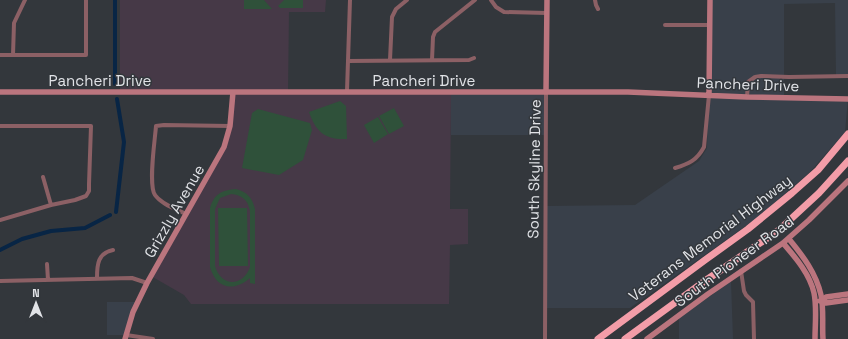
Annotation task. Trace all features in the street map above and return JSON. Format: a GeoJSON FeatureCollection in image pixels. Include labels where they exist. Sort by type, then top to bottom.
{"type":"FeatureCollection","features":[{"type":"Feature","properties":{"kind":"highway","name":"Veterans Memorial Highway"},"geometry":{"type":"LineString","coordinates":[[598,339],[748,229],[792,193],[818,170],[848,134]]}},
{"type":"Feature","properties":{"kind":"highway","name":"Veterans Memorial Highway"},"geometry":{"type":"LineString","coordinates":[[625,339],[778,230],[819,193],[848,161]]}},
{"type":"Feature","properties":{"kind":"street"},"geometry":{"type":"LineString","coordinates":[[13,55],[14,23],[25,0]]}},
{"type":"Feature","properties":{"kind":"street"},"geometry":{"type":"LineString","coordinates":[[0,55],[86,55],[86,0]]}},
{"type":"Feature","properties":{"kind":"street"},"geometry":{"type":"LineString","coordinates":[[347,91],[350,0]]}},
{"type":"Feature","properties":{"kind":"street"},"geometry":{"type":"LineString","coordinates":[[390,60],[392,17],[396,9],[407,0]]}},
{"type":"Feature","properties":{"kind":"street"},"geometry":{"type":"LineString","coordinates":[[432,60],[433,37],[435,32],[475,0]]}},
{"type":"Feature","properties":{"kind":"street"},"geometry":{"type":"LineString","coordinates":[[491,0],[496,7],[504,12],[547,13]]}},
{"type":"Feature","properties":{"kind":"street","name":"South Skyline Drive"},"geometry":{"type":"LineString","coordinates":[[545,339],[547,0]]}},
{"type":"Feature","properties":{"kind":"street"},"geometry":{"type":"LineString","coordinates":[[596,0],[598,9]]}},
{"type":"Feature","properties":{"kind":"street"},"geometry":{"type":"LineString","coordinates":[[675,168],[688,164],[694,160],[704,148],[709,95],[710,0]]}},
{"type":"Feature","properties":{"kind":"street"},"geometry":{"type":"LineString","coordinates":[[665,25],[710,26]]}},
{"type":"Feature","properties":{"kind":"street"},"geometry":{"type":"LineString","coordinates":[[348,61],[469,60],[474,58]]}},
{"type":"Feature","properties":{"kind":"street"},"geometry":{"type":"LineString","coordinates":[[747,97],[748,82],[755,77],[848,76]]}},
{"type":"Feature","properties":{"kind":"street","name":"Pancheri Drive"},"geometry":{"type":"LineString","coordinates":[[0,92],[628,92],[747,97],[848,99]]}},
{"type":"Feature","properties":{"kind":"street","name":"Grizzly Avenue"},"geometry":{"type":"LineString","coordinates":[[125,337],[133,312],[147,283],[224,147],[230,126],[232,92]]}},
{"type":"Feature","properties":{"kind":"street"},"geometry":{"type":"LineString","coordinates":[[0,126],[91,126],[89,192],[86,196],[0,220]]}},
{"type":"Feature","properties":{"kind":"street"},"geometry":{"type":"LineString","coordinates":[[186,214],[159,200],[152,190],[152,169],[156,126],[230,126]]}},
{"type":"Feature","properties":{"kind":"street"},"geometry":{"type":"LineString","coordinates":[[43,177],[51,205]]}},
{"type":"Feature","properties":{"kind":"street","name":"South Pioneer Road"},"geometry":{"type":"LineString","coordinates":[[647,339],[789,239],[848,181]]}},
{"type":"Feature","properties":{"kind":"street"},"geometry":{"type":"LineString","coordinates":[[789,239],[812,270],[818,285],[822,322],[822,339]]}},
{"type":"Feature","properties":{"kind":"street"},"geometry":{"type":"LineString","coordinates":[[783,243],[809,278],[814,293],[820,301],[826,303],[848,300]]}},
{"type":"Feature","properties":{"kind":"street"},"geometry":{"type":"LineString","coordinates":[[96,278],[96,267],[102,255],[113,250]]}},
{"type":"Feature","properties":{"kind":"street"},"geometry":{"type":"LineString","coordinates":[[47,264],[48,280]]}},
{"type":"Feature","properties":{"kind":"street"},"geometry":{"type":"LineString","coordinates":[[742,271],[744,291],[753,302],[754,339]]}},
{"type":"Feature","properties":{"kind":"street"},"geometry":{"type":"LineString","coordinates":[[0,281],[132,278],[147,283]]}},
{"type":"Feature","properties":{"kind":"street"},"geometry":{"type":"LineString","coordinates":[[815,339],[820,301],[826,297],[848,294]]}},
{"type":"Feature","properties":{"kind":"street"},"geometry":{"type":"LineString","coordinates":[[822,322],[826,308],[840,301]]}},
{"type":"Feature","properties":{"kind":"street"},"geometry":{"type":"LineString","coordinates":[[125,337],[153,339]]}},
{"type":"Feature","properties":{"kind":"shaded area"},"geometry":{"type":"Polygon","coordinates":[[[120,0],[326,0],[325,12],[289,12],[288,91],[451,92],[450,209],[468,209],[468,244],[450,245],[449,304],[191,304],[184,295],[151,276],[224,147],[233,92],[120,91],[120,0]]]}},
{"type":"Feature","properties":{"kind":"shaded area"},"geometry":{"type":"Polygon","coordinates":[[[710,0],[848,0],[848,76],[836,76],[835,3],[784,4],[784,98],[848,99],[845,132],[810,172],[754,220],[630,308],[547,308],[547,206],[635,205],[699,161],[707,148],[710,0]]]}},
{"type":"Feature","properties":{"kind":"shaded area"},"geometry":{"type":"Polygon","coordinates":[[[451,92],[546,92],[547,135],[451,135],[451,92]]]}},
{"type":"Feature","properties":{"kind":"shaded area"},"geometry":{"type":"Polygon","coordinates":[[[731,281],[733,339],[679,339],[679,318],[731,281]]]}},
{"type":"Feature","properties":{"kind":"shaded area"},"geometry":{"type":"Polygon","coordinates":[[[107,302],[138,302],[126,335],[107,335],[107,302]]]}},
{"type":"Feature","properties":{"kind":"green space"},"geometry":{"type":"Polygon","coordinates":[[[244,0],[264,0],[272,9],[244,9],[244,0]]]}},
{"type":"Feature","properties":{"kind":"green space"},"geometry":{"type":"Polygon","coordinates":[[[284,0],[303,0],[303,8],[280,8],[278,6],[284,0]]]}},
{"type":"Feature","properties":{"kind":"green space"},"geometry":{"type":"Polygon","coordinates":[[[340,101],[346,106],[347,139],[333,138],[322,133],[318,130],[309,112],[340,101]]]}},
{"type":"Feature","properties":{"kind":"green space"},"geometry":{"type":"Polygon","coordinates":[[[394,108],[404,126],[389,134],[379,116],[394,108]]]}},
{"type":"Feature","properties":{"kind":"green space"},"geometry":{"type":"Polygon","coordinates":[[[258,109],[310,123],[312,130],[303,160],[279,175],[242,168],[252,113],[258,109]]]}},
{"type":"Feature","properties":{"kind":"green space"},"geometry":{"type":"Polygon","coordinates":[[[378,117],[388,134],[374,143],[364,125],[378,117]]]}},
{"type":"Feature","properties":{"kind":"green space"},"geometry":{"type":"Polygon","coordinates":[[[236,189],[246,193],[251,198],[255,209],[255,284],[250,283],[250,278],[238,285],[226,286],[217,280],[210,267],[210,208],[216,196],[236,189]],[[231,194],[220,198],[215,209],[215,266],[222,278],[232,282],[237,281],[247,274],[250,267],[250,211],[246,201],[231,194]]]}},
{"type":"Feature","properties":{"kind":"green space"},"geometry":{"type":"Polygon","coordinates":[[[218,208],[247,208],[248,266],[219,266],[218,208]]]}},
{"type":"Feature","properties":{"kind":"waterway"},"geometry":{"type":"LineString","coordinates":[[115,0],[115,84]]}},
{"type":"Feature","properties":{"kind":"waterway"},"geometry":{"type":"LineString","coordinates":[[116,212],[124,142],[117,99]]}},
{"type":"Feature","properties":{"kind":"waterway"},"geometry":{"type":"LineString","coordinates":[[0,250],[22,239],[51,231],[85,228],[110,215]]}}]}
